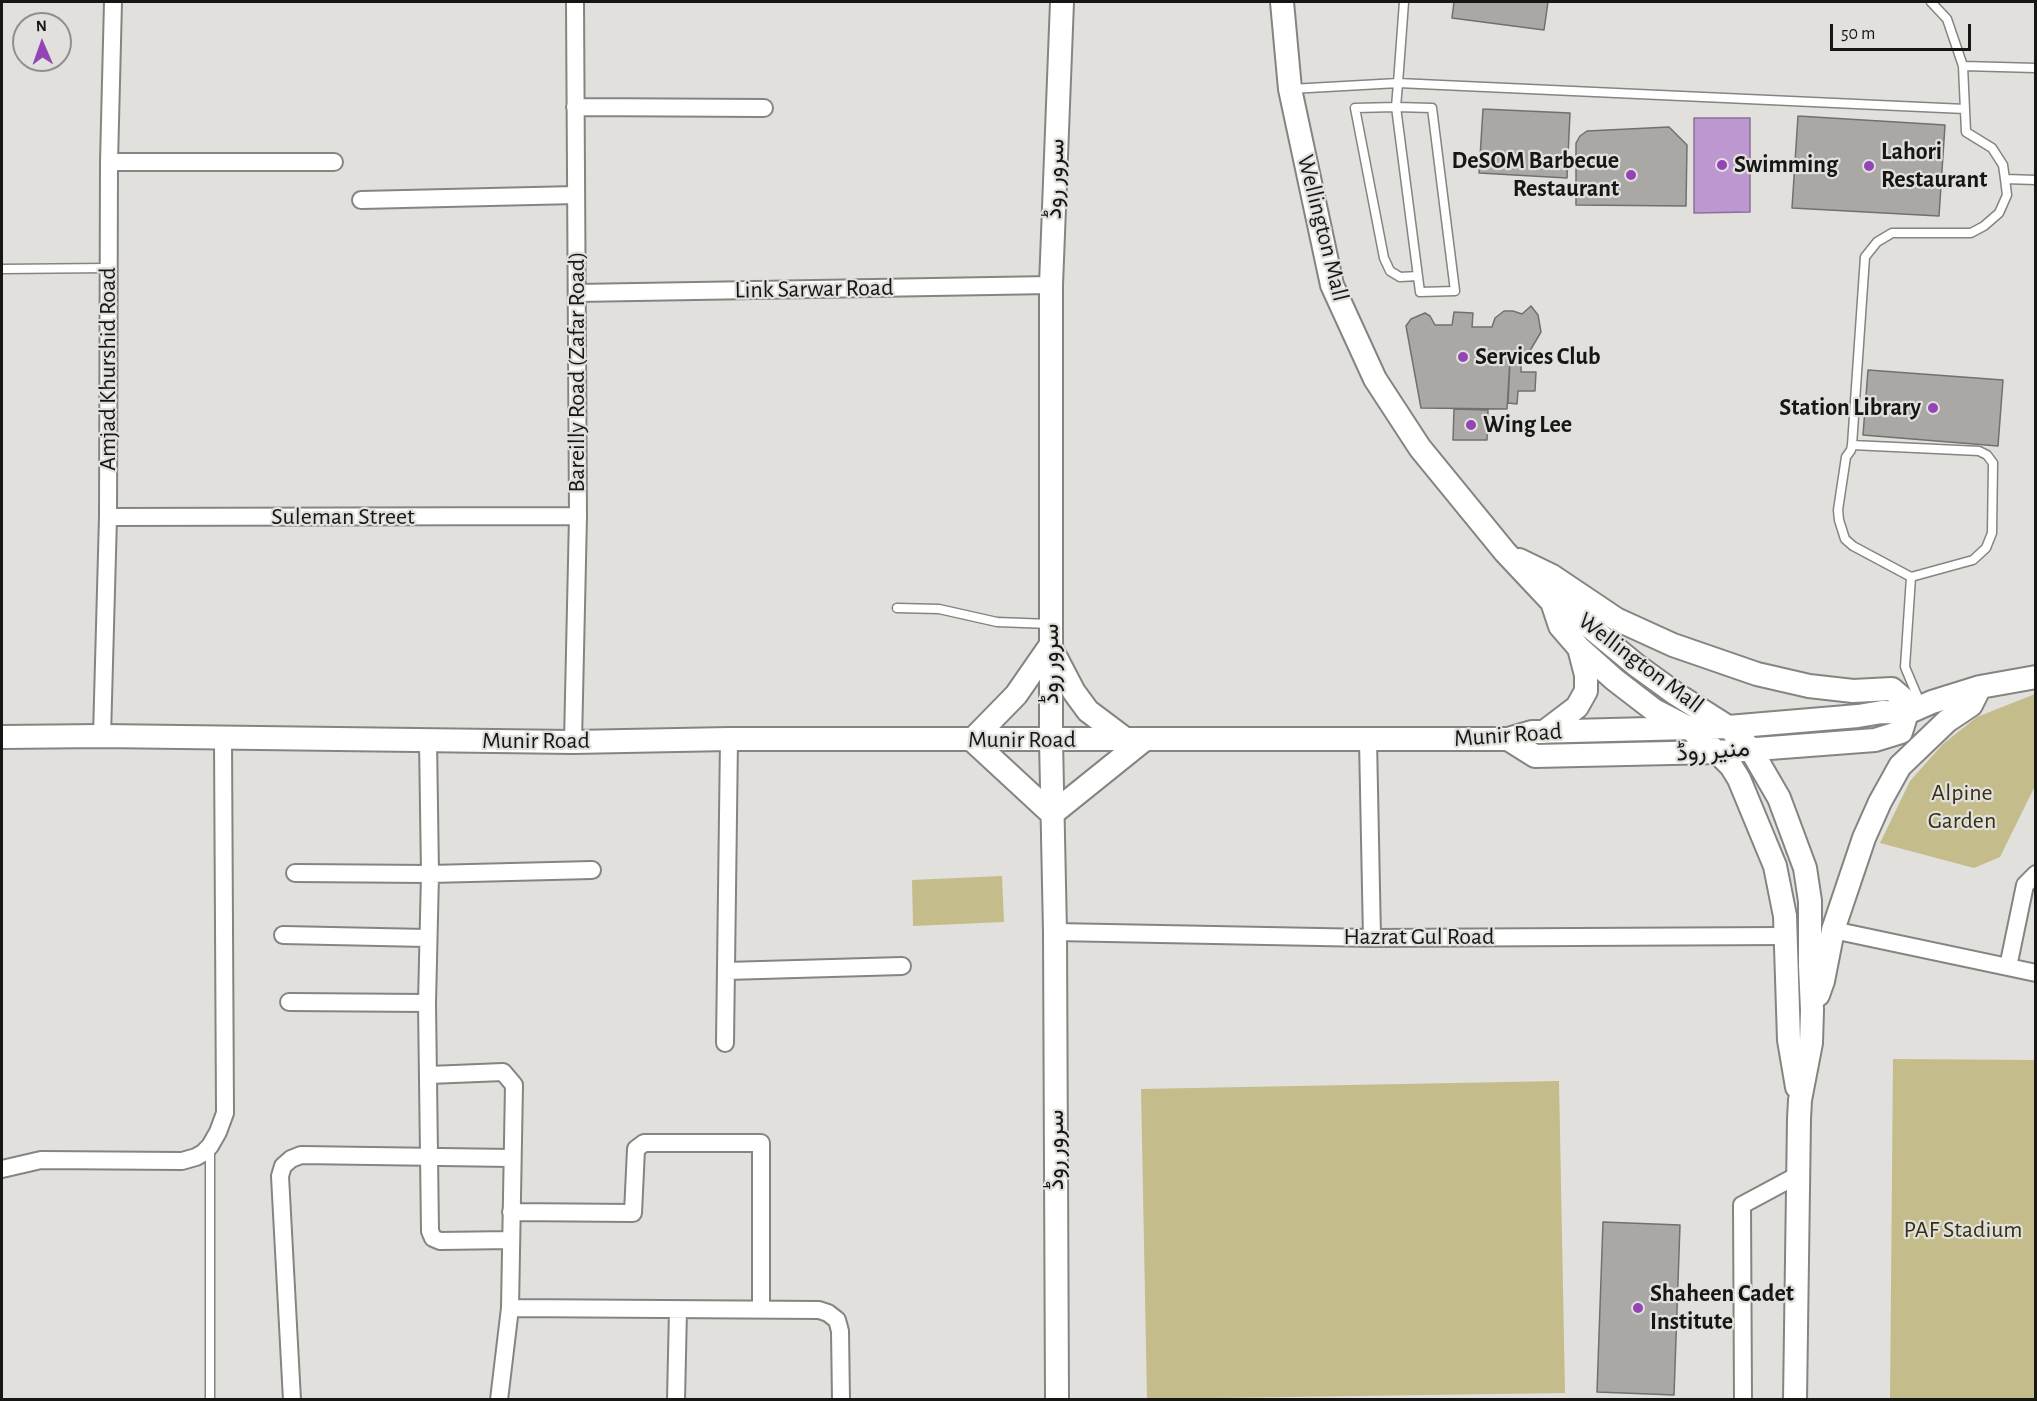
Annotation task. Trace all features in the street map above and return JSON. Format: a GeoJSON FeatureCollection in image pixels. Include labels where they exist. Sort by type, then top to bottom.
{"type":"FeatureCollection","features":[{"type":"Feature","properties":{"kind":"street","name":"Amjad Khurshid Road"},"geometry":{"type":"LineString","coordinates":[[102,736],[108,518],[108,162],[113,2]]}},
{"type":"Feature","properties":{"kind":"street","name":"Bareilly Road (Zafar Road)"},"geometry":{"type":"LineString","coordinates":[[573,742],[578,516],[575,2]]}},
{"type":"Feature","properties":{"kind":"street","name":"سرور روڈ"},"geometry":{"type":"LineString","coordinates":[[1057,1400],[1054,932],[1050,740],[1051,285],[1062,2]]}},
{"type":"Feature","properties":{"kind":"street","name":"Wellington Mall"},"geometry":{"type":"LineString","coordinates":[[1282,2],[1290,89],[1332,285],[1375,379],[1420,448],[1505,552],[1552,602],[1560,626],[1579,648],[1654,710],[1689,728],[1731,765],[1739,779],[1775,866],[1785,916],[1789,1040],[1800,1100]]}},
{"type":"Feature","properties":{"kind":"street"},"geometry":{"type":"LineString","coordinates":[[575,107],[764,108]]}},
{"type":"Feature","properties":{"kind":"street"},"geometry":{"type":"LineString","coordinates":[[108,162],[334,162]]}},
{"type":"Feature","properties":{"kind":"street"},"geometry":{"type":"LineString","coordinates":[[362,200],[576,195]]}},
{"type":"Feature","properties":{"kind":"street","name":"Link Sarwar Road"},"geometry":{"type":"LineString","coordinates":[[577,293],[1051,285]]}},
{"type":"Feature","properties":{"kind":"street","name":"Suleman Street"},"geometry":{"type":"LineString","coordinates":[[108,518],[578,516]]}},
{"type":"Feature","properties":{"kind":"street"},"geometry":{"type":"LineString","coordinates":[[1505,552],[1552,576],[1616,619],[1673,645],[1757,674],[1809,686],[1853,692],[1892,689],[1915,710]]}},
{"type":"Feature","properties":{"kind":"street","name":"Wellington Mall"},"geometry":{"type":"LineString","coordinates":[[1552,602],[1567,608],[1636,665],[1728,727],[1750,748],[1779,798],[1809,884],[1811,1043],[1800,1100]]}},
{"type":"Feature","properties":{"kind":"street"},"geometry":{"type":"LineString","coordinates":[[1050,635],[1074,692],[1088,711],[1136,741],[1052,814],[972,740],[1016,695],[1050,635]]}},
{"type":"Feature","properties":{"kind":"street"},"geometry":{"type":"LineString","coordinates":[[1544,732],[1577,707],[1586,691],[1586,675],[1579,648]]}},
{"type":"Feature","properties":{"kind":"street","name":"Munir Road"},"geometry":{"type":"LineString","coordinates":[[2,737],[102,736],[573,742],[729,739],[1136,741],[1508,739],[1532,732],[1728,727],[1915,710],[1980,687],[2036,677]]}},
{"type":"Feature","properties":{"kind":"street"},"geometry":{"type":"LineString","coordinates":[[1812,1010],[1823,981],[1833,930],[1864,838],[1880,801],[1900,766],[1947,721],[1971,705],[1980,687]]}},
{"type":"Feature","properties":{"kind":"street","name":"منیر روڈ"},"geometry":{"type":"LineString","coordinates":[[1508,739],[1535,756],[1717,752],[1875,740],[1901,732],[1915,710]]}},
{"type":"Feature","properties":{"kind":"street"},"geometry":{"type":"LineString","coordinates":[[2,1169],[41,1160],[182,1161],[196,1158],[210,1146],[218,1132],[225,1113],[223,739]]}},
{"type":"Feature","properties":{"kind":"street"},"geometry":{"type":"LineString","coordinates":[[725,1043],[729,739]]}},
{"type":"Feature","properties":{"kind":"street"},"geometry":{"type":"LineString","coordinates":[[428,740],[429,1224],[433,1238],[440,1241],[510,1240]]}},
{"type":"Feature","properties":{"kind":"street"},"geometry":{"type":"LineString","coordinates":[[1368,740],[1372,938]]}},
{"type":"Feature","properties":{"kind":"street"},"geometry":{"type":"LineString","coordinates":[[295,873],[430,874],[592,870]]}},
{"type":"Feature","properties":{"kind":"street"},"geometry":{"type":"LineString","coordinates":[[2008,967],[2025,885],[2036,874]]}},
{"type":"Feature","properties":{"kind":"street"},"geometry":{"type":"LineString","coordinates":[[1833,930],[2036,973]]}},
{"type":"Feature","properties":{"kind":"street","name":"Hazrat Gul Road"},"geometry":{"type":"LineString","coordinates":[[1054,932],[1372,938],[1784,936]]}},
{"type":"Feature","properties":{"kind":"street"},"geometry":{"type":"LineString","coordinates":[[283,935],[427,938]]}},
{"type":"Feature","properties":{"kind":"street"},"geometry":{"type":"LineString","coordinates":[[726,971],[902,966]]}},
{"type":"Feature","properties":{"kind":"street"},"geometry":{"type":"LineString","coordinates":[[289,1002],[427,1003]]}},
{"type":"Feature","properties":{"kind":"street"},"geometry":{"type":"LineString","coordinates":[[429,1075],[503,1072],[514,1085],[510,1308],[499,1400]]}},
{"type":"Feature","properties":{"kind":"street"},"geometry":{"type":"LineString","coordinates":[[1795,1400],[1800,1100]]}},
{"type":"Feature","properties":{"kind":"street"},"geometry":{"type":"LineString","coordinates":[[511,1212],[633,1213],[636,1149],[644,1143],[761,1143],[761,1308]]}},
{"type":"Feature","properties":{"kind":"street"},"geometry":{"type":"LineString","coordinates":[[292,1400],[280,1176],[283,1166],[300,1155],[511,1158]]}},
{"type":"Feature","properties":{"kind":"street"},"geometry":{"type":"LineString","coordinates":[[1743,1400],[1742,1205],[1798,1175]]}},
{"type":"Feature","properties":{"kind":"street"},"geometry":{"type":"LineString","coordinates":[[510,1308],[819,1310],[837,1320],[840,1331],[841,1400]]}},
{"type":"Feature","properties":{"kind":"street"},"geometry":{"type":"LineString","coordinates":[[676,1400],[678,1310]]}},
{"type":"Feature","properties":{"kind":"lane"},"geometry":{"type":"LineString","coordinates":[[1404,2],[1396,107],[1418,276],[1420,292],[1455,291],[1432,108],[1396,107],[1355,108],[1384,258],[1390,271],[1400,277],[1418,276]]}},
{"type":"Feature","properties":{"kind":"lane"},"geometry":{"type":"LineString","coordinates":[[1852,445],[1979,451],[1987,455],[1993,463],[1992,533],[1986,548],[1972,560],[1911,577],[1853,546],[1845,539],[1839,520],[1838,510],[1846,458],[1852,445],[1865,257],[1877,242],[1892,232],[1971,233],[2000,213],[2007,195],[2003,165],[1992,148],[1966,132],[1963,66],[1947,19],[1931,2]]}},
{"type":"Feature","properties":{"kind":"lane"},"geometry":{"type":"LineString","coordinates":[[1963,66],[2036,68]]}},
{"type":"Feature","properties":{"kind":"lane"},"geometry":{"type":"LineString","coordinates":[[1290,89],[1398,83],[1965,109]]}},
{"type":"Feature","properties":{"kind":"lane"},"geometry":{"type":"LineString","coordinates":[[2005,179],[2036,180]]}},
{"type":"Feature","properties":{"kind":"lane"},"geometry":{"type":"LineString","coordinates":[[2,269],[108,268]]}},
{"type":"Feature","properties":{"kind":"lane"},"geometry":{"type":"LineString","coordinates":[[1911,577],[1905,667],[1915,710]]}},
{"type":"Feature","properties":{"kind":"lane"},"geometry":{"type":"LineString","coordinates":[[897,609],[939,609],[1050,635]]}},
{"type":"Feature","properties":{"kind":"lane"},"geometry":{"type":"LineString","coordinates":[[210,1146],[210,1400]]}},
{"type":"Feature","properties":{"kind":"green space","name":"Alpine Garden"},"geometry":{"type":"Polygon","coordinates":[[[2035,694],[2035,786],[2000,857],[1974,868],[1880,843],[1910,781],[1943,744],[1977,717],[2035,694]]]}},
{"type":"Feature","properties":{"kind":"green space"},"geometry":{"type":"Polygon","coordinates":[[[1002,876],[1004,922],[913,926],[912,880],[1002,876]]]}},
{"type":"Feature","properties":{"kind":"green space","name":"PAF Stadium"},"geometry":{"type":"Polygon","coordinates":[[[1893,1059],[2035,1060],[2035,1399],[1890,1399],[1893,1059]]]}},
{"type":"Feature","properties":{"kind":"green space"},"geometry":{"type":"Polygon","coordinates":[[[1559,1081],[1565,1393],[1147,1399],[1141,1089],[1559,1081]]]}},
{"type":"Feature","properties":{"kind":"shaded area","name":"Swimming"},"geometry":{"type":"Polygon","coordinates":[[[1694,118],[1750,118],[1750,212],[1694,213],[1694,118]]]}},
{"type":"Feature","properties":{"kind":"building"},"geometry":{"type":"Polygon","coordinates":[[[1454,2],[1548,2],[1544,30],[1452,18],[1454,2]]]}},
{"type":"Feature","properties":{"kind":"building"},"geometry":{"type":"Polygon","coordinates":[[[1483,109],[1570,113],[1567,178],[1479,173],[1483,109]]]}},
{"type":"Feature","properties":{"kind":"building","name":"Lahori Restaurant"},"geometry":{"type":"Polygon","coordinates":[[[1798,116],[1945,125],[1939,216],[1792,208],[1798,116]]]}},
{"type":"Feature","properties":{"kind":"building","name":"DeSOM Barbecue Restaurant"},"geometry":{"type":"Polygon","coordinates":[[[1669,127],[1687,145],[1686,206],[1576,205],[1576,143],[1580,136],[1587,131],[1669,127]]]}},
{"type":"Feature","properties":{"kind":"building","name":"Services Club"},"geometry":{"type":"Polygon","coordinates":[[[1531,306],[1538,315],[1541,332],[1531,349],[1520,357],[1510,358],[1507,409],[1421,408],[1406,326],[1411,319],[1425,313],[1430,316],[1435,325],[1452,325],[1454,312],[1473,313],[1472,327],[1492,327],[1495,318],[1504,311],[1522,314],[1531,306]]]}},
{"type":"Feature","properties":{"kind":"building"},"geometry":{"type":"Polygon","coordinates":[[[1510,362],[1521,362],[1521,372],[1536,372],[1535,391],[1518,391],[1517,404],[1508,403],[1510,362]]]}},
{"type":"Feature","properties":{"kind":"building","name":"Station Library"},"geometry":{"type":"Polygon","coordinates":[[[1868,370],[2003,380],[1998,446],[1863,435],[1868,370]]]}},
{"type":"Feature","properties":{"kind":"building","name":"Wing Lee"},"geometry":{"type":"Polygon","coordinates":[[[1454,409],[1488,410],[1487,440],[1453,440],[1454,409]]]}},
{"type":"Feature","properties":{"kind":"building","name":"Shaheen Cadet Institute"},"geometry":{"type":"Polygon","coordinates":[[[1603,1222],[1680,1225],[1674,1395],[1597,1392],[1603,1222]]]}},
{"type":"Feature","properties":{"kind":"place","name":"Swimming"},"geometry":{"type":"Point","coordinates":[1722,165]}},
{"type":"Feature","properties":{"kind":"place","name":"Lahori Restaurant"},"geometry":{"type":"Point","coordinates":[1869,166]}},
{"type":"Feature","properties":{"kind":"place","name":"DeSOM Barbecue Restaurant"},"geometry":{"type":"Point","coordinates":[1631,175]}},
{"type":"Feature","properties":{"kind":"place","name":"Services Club"},"geometry":{"type":"Point","coordinates":[1463,357]}},
{"type":"Feature","properties":{"kind":"place","name":"Station Library"},"geometry":{"type":"Point","coordinates":[1933,408]}},
{"type":"Feature","properties":{"kind":"place","name":"Wing Lee"},"geometry":{"type":"Point","coordinates":[1471,425]}},
{"type":"Feature","properties":{"kind":"place","name":"Shaheen Cadet Institute"},"geometry":{"type":"Point","coordinates":[1638,1308]}}]}
